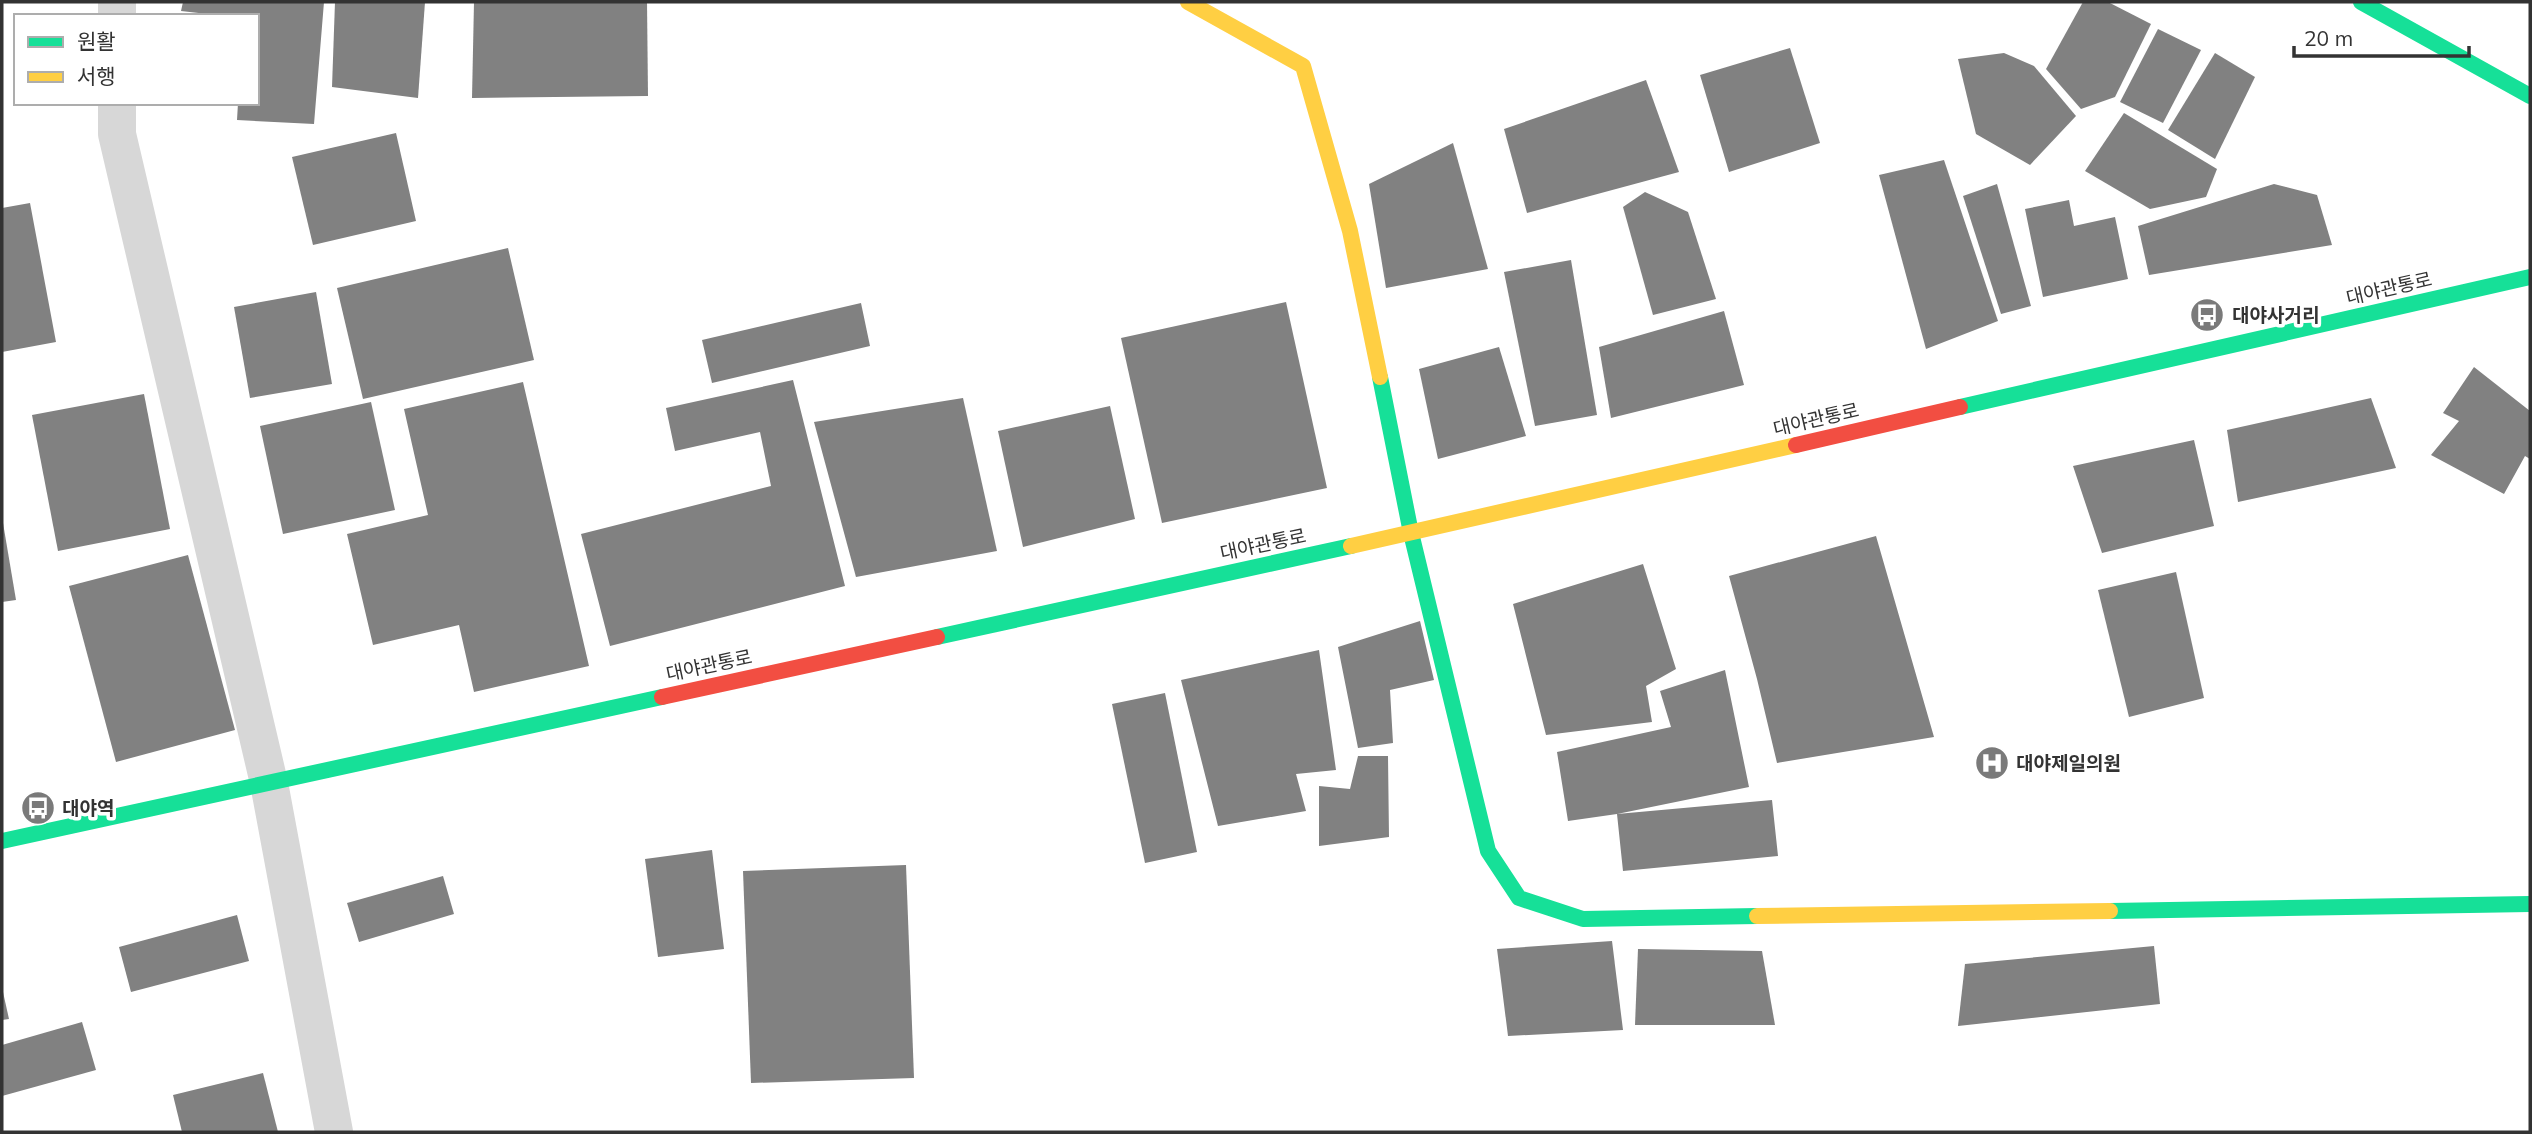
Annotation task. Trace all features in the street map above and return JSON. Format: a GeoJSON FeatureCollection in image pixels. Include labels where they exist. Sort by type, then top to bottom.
{"type":"FeatureCollection","features":[{"type":"Feature","properties":{"kind":"street"},"geometry":{"type":"LineString","coordinates":[[1188,2],[1303,66],[1350,231],[1411,533],[1488,851],[1519,898],[1583,919],[2530,904]]}},
{"type":"Feature","properties":{"kind":"street"},"geometry":{"type":"LineString","coordinates":[[2361,2],[2530,96]]}},
{"type":"Feature","properties":{"kind":"street"},"geometry":{"type":"LineString","coordinates":[[117,105],[117,134],[269,783],[334,1132]]}},
{"type":"Feature","properties":{"kind":"street","name":"대야관통로"},"geometry":{"type":"LineString","coordinates":[[2,841],[1411,533],[2530,277]]}},
{"type":"Feature","properties":{"kind":"building"},"geometry":{"type":"Polygon","coordinates":[[[183,2],[324,2],[314,124],[237,120],[238,105],[259,105],[259,14],[181,11],[183,2]]]}},
{"type":"Feature","properties":{"kind":"building"},"geometry":{"type":"Polygon","coordinates":[[[335,2],[425,2],[418,98],[332,87],[335,2]]]}},
{"type":"Feature","properties":{"kind":"building"},"geometry":{"type":"Polygon","coordinates":[[[474,2],[647,2],[648,96],[472,98],[474,2]]]}},
{"type":"Feature","properties":{"kind":"building"},"geometry":{"type":"Polygon","coordinates":[[[2083,2],[2108,2],[2151,24],[2115,97],[2081,109],[2046,69],[2083,2]]]}},
{"type":"Feature","properties":{"kind":"building"},"geometry":{"type":"Polygon","coordinates":[[[2158,29],[2201,50],[2163,123],[2120,102],[2158,29]]]}},
{"type":"Feature","properties":{"kind":"building"},"geometry":{"type":"Polygon","coordinates":[[[1790,48],[1820,143],[1729,172],[1700,75],[1790,48]]]}},
{"type":"Feature","properties":{"kind":"building"},"geometry":{"type":"Polygon","coordinates":[[[2004,53],[2034,66],[2076,116],[2030,165],[1976,134],[1958,59],[2004,53]]]}},
{"type":"Feature","properties":{"kind":"building"},"geometry":{"type":"Polygon","coordinates":[[[2215,53],[2255,77],[2215,159],[2168,130],[2215,53]]]}},
{"type":"Feature","properties":{"kind":"building"},"geometry":{"type":"Polygon","coordinates":[[[1646,80],[1679,172],[1527,213],[1504,129],[1646,80]]]}},
{"type":"Feature","properties":{"kind":"building"},"geometry":{"type":"Polygon","coordinates":[[[2124,113],[2217,169],[2206,197],[2150,209],[2085,171],[2124,113]]]}},
{"type":"Feature","properties":{"kind":"building"},"geometry":{"type":"Polygon","coordinates":[[[396,133],[416,221],[313,245],[292,157],[396,133]]]}},
{"type":"Feature","properties":{"kind":"building"},"geometry":{"type":"Polygon","coordinates":[[[1453,143],[1488,269],[1386,288],[1369,184],[1453,143]]]}},
{"type":"Feature","properties":{"kind":"building"},"geometry":{"type":"Polygon","coordinates":[[[1944,160],[1998,321],[1926,349],[1879,175],[1944,160]]]}},
{"type":"Feature","properties":{"kind":"building"},"geometry":{"type":"Polygon","coordinates":[[[1997,184],[2031,306],[2001,314],[1963,196],[1997,184]]]}},
{"type":"Feature","properties":{"kind":"building"},"geometry":{"type":"Polygon","coordinates":[[[2274,184],[2317,195],[2332,245],[2149,275],[2138,226],[2274,184]]]}},
{"type":"Feature","properties":{"kind":"building"},"geometry":{"type":"Polygon","coordinates":[[[1645,192],[1688,212],[1716,299],[1653,315],[1623,207],[1645,192]]]}},
{"type":"Feature","properties":{"kind":"building"},"geometry":{"type":"Polygon","coordinates":[[[2069,200],[2074,226],[2115,217],[2128,279],[2043,297],[2025,209],[2069,200]]]}},
{"type":"Feature","properties":{"kind":"building"},"geometry":{"type":"Polygon","coordinates":[[[30,203],[56,342],[2,352],[2,208],[30,203]]]}},
{"type":"Feature","properties":{"kind":"building"},"geometry":{"type":"Polygon","coordinates":[[[508,248],[534,360],[363,399],[337,288],[508,248]]]}},
{"type":"Feature","properties":{"kind":"building"},"geometry":{"type":"Polygon","coordinates":[[[1571,260],[1597,415],[1535,426],[1504,272],[1571,260]]]}},
{"type":"Feature","properties":{"kind":"building"},"geometry":{"type":"Polygon","coordinates":[[[316,292],[332,384],[250,398],[234,307],[316,292]]]}},
{"type":"Feature","properties":{"kind":"building"},"geometry":{"type":"Polygon","coordinates":[[[1286,302],[1327,488],[1162,523],[1121,338],[1286,302]]]}},
{"type":"Feature","properties":{"kind":"building"},"geometry":{"type":"Polygon","coordinates":[[[861,303],[870,346],[712,383],[702,340],[861,303]]]}},
{"type":"Feature","properties":{"kind":"building"},"geometry":{"type":"Polygon","coordinates":[[[1724,311],[1744,385],[1611,418],[1599,347],[1724,311]]]}},
{"type":"Feature","properties":{"kind":"building"},"geometry":{"type":"Polygon","coordinates":[[[1499,347],[1526,436],[1438,459],[1419,369],[1499,347]]]}},
{"type":"Feature","properties":{"kind":"building"},"geometry":{"type":"Polygon","coordinates":[[[2474,367],[2530,411],[2530,459],[2525,456],[2504,494],[2431,455],[2459,421],[2443,413],[2474,367]]]}},
{"type":"Feature","properties":{"kind":"building"},"geometry":{"type":"Polygon","coordinates":[[[793,380],[845,586],[610,646],[581,534],[771,486],[760,432],[675,451],[666,408],[793,380]]]}},
{"type":"Feature","properties":{"kind":"building"},"geometry":{"type":"Polygon","coordinates":[[[523,382],[589,666],[474,692],[459,625],[373,645],[347,534],[428,515],[404,409],[523,382]]]}},
{"type":"Feature","properties":{"kind":"building"},"geometry":{"type":"Polygon","coordinates":[[[144,394],[170,529],[58,551],[32,415],[144,394]]]}},
{"type":"Feature","properties":{"kind":"building"},"geometry":{"type":"Polygon","coordinates":[[[963,398],[997,551],[856,577],[814,422],[963,398]]]}},
{"type":"Feature","properties":{"kind":"building"},"geometry":{"type":"Polygon","coordinates":[[[2371,398],[2396,468],[2238,502],[2227,430],[2371,398]]]}},
{"type":"Feature","properties":{"kind":"building"},"geometry":{"type":"Polygon","coordinates":[[[371,402],[395,510],[283,534],[260,426],[371,402]]]}},
{"type":"Feature","properties":{"kind":"building"},"geometry":{"type":"Polygon","coordinates":[[[1110,406],[1135,519],[1023,547],[998,431],[1110,406]]]}},
{"type":"Feature","properties":{"kind":"building"},"geometry":{"type":"Polygon","coordinates":[[[2194,440],[2214,526],[2102,553],[2073,466],[2194,440]]]}},
{"type":"Feature","properties":{"kind":"building"},"geometry":{"type":"Polygon","coordinates":[[[2,517],[16,600],[2,602],[2,517]]]}},
{"type":"Feature","properties":{"kind":"building"},"geometry":{"type":"Polygon","coordinates":[[[1876,536],[1934,737],[1777,763],[1729,576],[1876,536]]]}},
{"type":"Feature","properties":{"kind":"building"},"geometry":{"type":"Polygon","coordinates":[[[188,555],[235,730],[116,762],[69,586],[188,555]]]}},
{"type":"Feature","properties":{"kind":"building"},"geometry":{"type":"Polygon","coordinates":[[[1643,564],[1676,669],[1646,686],[1652,722],[1546,735],[1513,604],[1643,564]]]}},
{"type":"Feature","properties":{"kind":"building"},"geometry":{"type":"Polygon","coordinates":[[[2176,572],[2204,698],[2129,717],[2098,590],[2176,572]]]}},
{"type":"Feature","properties":{"kind":"building"},"geometry":{"type":"Polygon","coordinates":[[[1420,621],[1434,680],[1390,690],[1393,743],[1358,748],[1338,647],[1420,621]]]}},
{"type":"Feature","properties":{"kind":"building"},"geometry":{"type":"Polygon","coordinates":[[[1319,650],[1336,770],[1296,774],[1306,811],[1218,826],[1181,680],[1319,650]]]}},
{"type":"Feature","properties":{"kind":"building"},"geometry":{"type":"Polygon","coordinates":[[[1725,670],[1749,787],[1617,814],[1568,821],[1557,752],[1671,727],[1660,691],[1725,670]]]}},
{"type":"Feature","properties":{"kind":"building"},"geometry":{"type":"Polygon","coordinates":[[[1165,693],[1197,852],[1145,863],[1112,704],[1165,693]]]}},
{"type":"Feature","properties":{"kind":"building"},"geometry":{"type":"Polygon","coordinates":[[[1358,756],[1388,756],[1389,837],[1319,846],[1319,786],[1350,789],[1358,756]]]}},
{"type":"Feature","properties":{"kind":"building"},"geometry":{"type":"Polygon","coordinates":[[[1772,800],[1778,856],[1623,871],[1617,814],[1772,800]]]}},
{"type":"Feature","properties":{"kind":"building"},"geometry":{"type":"Polygon","coordinates":[[[712,850],[724,949],[658,957],[645,859],[712,850]]]}},
{"type":"Feature","properties":{"kind":"building"},"geometry":{"type":"Polygon","coordinates":[[[906,865],[914,1078],[751,1083],[743,871],[906,865]]]}},
{"type":"Feature","properties":{"kind":"building"},"geometry":{"type":"Polygon","coordinates":[[[443,876],[454,914],[359,942],[347,903],[443,876]]]}},
{"type":"Feature","properties":{"kind":"building"},"geometry":{"type":"Polygon","coordinates":[[[237,915],[249,961],[131,992],[119,947],[237,915]]]}},
{"type":"Feature","properties":{"kind":"building"},"geometry":{"type":"Polygon","coordinates":[[[1612,941],[1623,1030],[1508,1036],[1497,949],[1612,941]]]}},
{"type":"Feature","properties":{"kind":"building"},"geometry":{"type":"Polygon","coordinates":[[[2154,946],[2160,1004],[1958,1026],[1965,964],[2154,946]]]}},
{"type":"Feature","properties":{"kind":"building"},"geometry":{"type":"Polygon","coordinates":[[[1638,949],[1762,951],[1775,1025],[1635,1025],[1638,949]]]}},
{"type":"Feature","properties":{"kind":"building"},"geometry":{"type":"Polygon","coordinates":[[[2,993],[9,1019],[2,1020],[2,993]]]}},
{"type":"Feature","properties":{"kind":"building"},"geometry":{"type":"Polygon","coordinates":[[[82,1022],[96,1070],[2,1096],[2,1045],[82,1022]]]}},
{"type":"Feature","properties":{"kind":"building"},"geometry":{"type":"Polygon","coordinates":[[[263,1073],[278,1132],[182,1132],[173,1095],[263,1073]]]}},
{"type":"Feature","properties":{"kind":"traffic: fast"},"geometry":{"type":"LineString","coordinates":[[2361,2],[2530,96]]}},
{"type":"Feature","properties":{"kind":"traffic: fast"},"geometry":{"type":"LineString","coordinates":[[1960,407],[2530,277]]}},
{"type":"Feature","properties":{"kind":"traffic: fast"},"geometry":{"type":"LineString","coordinates":[[1380,377],[1411,533],[1488,851],[1519,898],[1583,919],[1757,916]]}},
{"type":"Feature","properties":{"kind":"traffic: fast"},"geometry":{"type":"LineString","coordinates":[[937,637],[1351,546]]}},
{"type":"Feature","properties":{"kind":"traffic: fast"},"geometry":{"type":"LineString","coordinates":[[2,841],[662,697]]}},
{"type":"Feature","properties":{"kind":"traffic: fast"},"geometry":{"type":"LineString","coordinates":[[2110,911],[2530,904]]}},
{"type":"Feature","properties":{"kind":"traffic: slow"},"geometry":{"type":"LineString","coordinates":[[1188,2],[1303,66],[1350,231],[1380,377]]}},
{"type":"Feature","properties":{"kind":"traffic: slow"},"geometry":{"type":"LineString","coordinates":[[1351,546],[1796,445]]}},
{"type":"Feature","properties":{"kind":"traffic: slow"},"geometry":{"type":"LineString","coordinates":[[1757,916],[2110,911]]}},
{"type":"Feature","properties":{"kind":"traffic: jam"},"geometry":{"type":"LineString","coordinates":[[1796,445],[1960,407]]}},
{"type":"Feature","properties":{"kind":"traffic: jam"},"geometry":{"type":"LineString","coordinates":[[662,697],[937,637]]}},
{"type":"Feature","properties":{"kind":"place","name":"대야사거리"},"geometry":{"type":"Point","coordinates":[2207,315]}},
{"type":"Feature","properties":{"kind":"place","name":"대야제일의원"},"geometry":{"type":"Point","coordinates":[1992,763]}},
{"type":"Feature","properties":{"kind":"place","name":"대야역"},"geometry":{"type":"Point","coordinates":[38,808]}}]}
